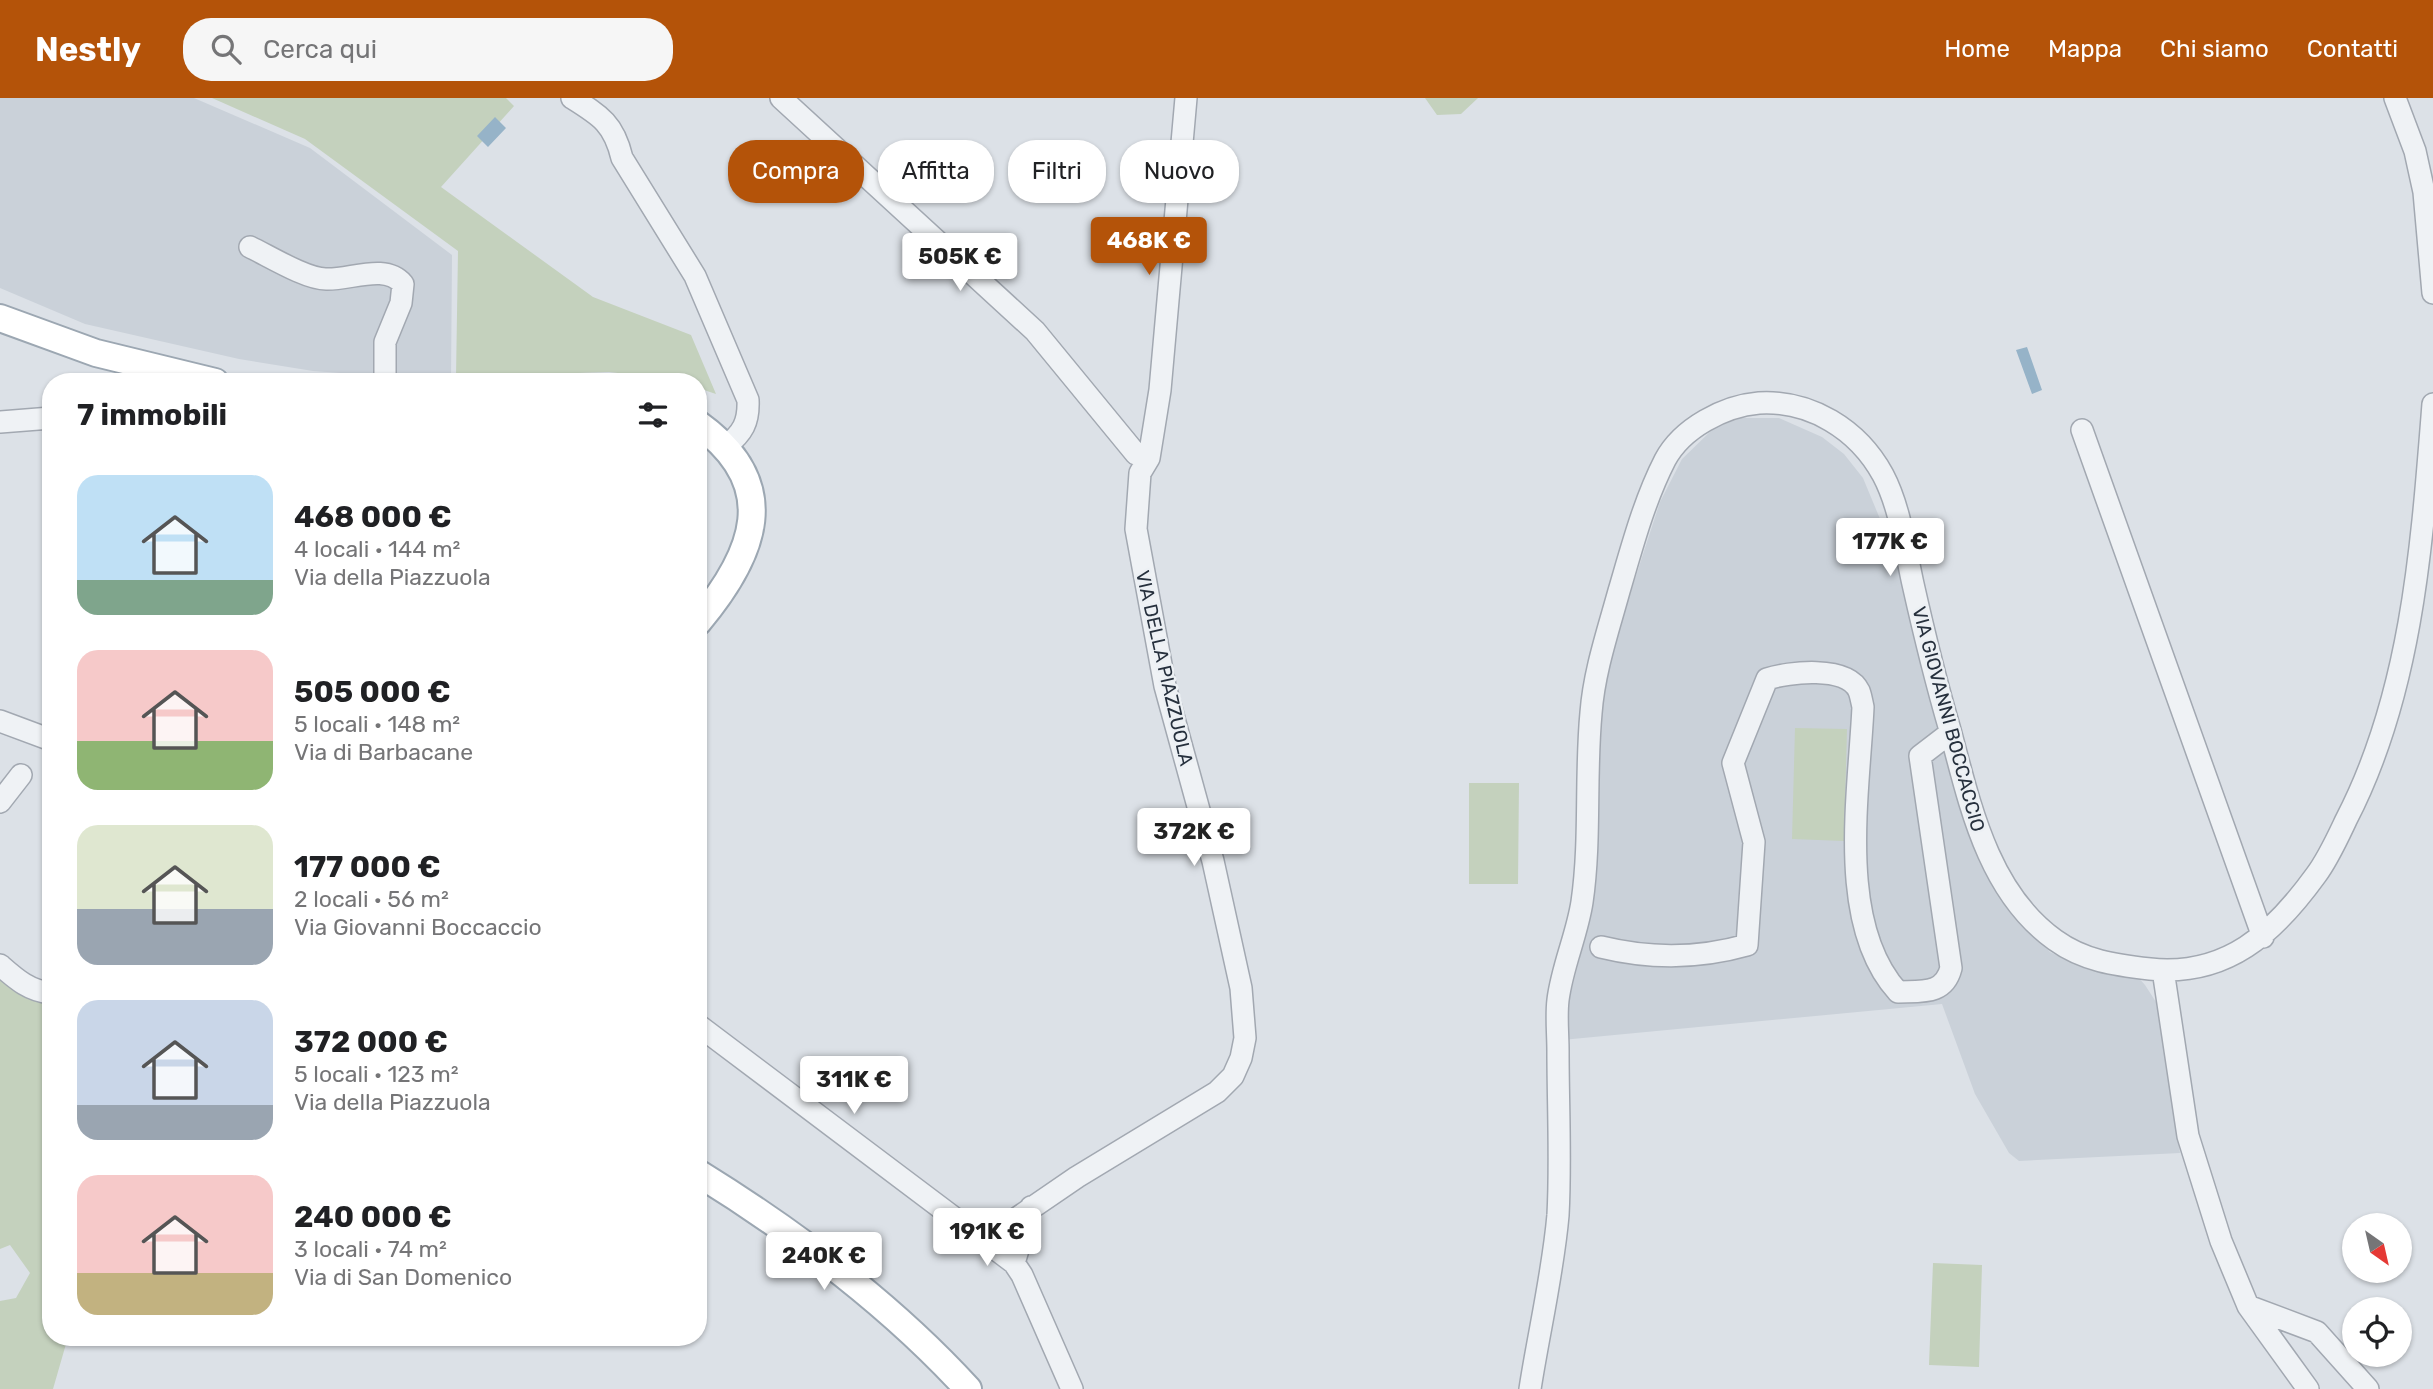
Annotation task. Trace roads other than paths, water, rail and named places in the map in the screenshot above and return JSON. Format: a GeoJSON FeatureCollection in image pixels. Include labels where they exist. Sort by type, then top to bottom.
{"type":"FeatureCollection","features":[{"type":"Feature","properties":{"kind":"main road"},"geometry":{"type":"LineString","coordinates":[[0,318],[148,373]]}},
{"type":"Feature","properties":{"kind":"main road"},"geometry":{"type":"LineString","coordinates":[[707,431],[726,447],[747,482],[751,523],[741,563],[707,610]]}},
{"type":"Feature","properties":{"kind":"main road"},"geometry":{"type":"LineString","coordinates":[[707,1179],[811,1251],[889,1314],[968,1389]]}},
{"type":"Feature","properties":{"kind":"street"},"geometry":{"type":"LineString","coordinates":[[572,98],[595,113],[613,130],[622,159],[695,276],[748,400],[745,428],[726,447]]}},
{"type":"Feature","properties":{"kind":"street"},"geometry":{"type":"LineString","coordinates":[[781,98],[1035,331],[1136,454],[1149,457]]}},
{"type":"Feature","properties":{"kind":"street","name":"VIA DELLA PIAZZUOLA"},"geometry":{"type":"LineString","coordinates":[[985,1240],[1031,1207],[1217,1092],[1233,1076],[1245,1038],[1241,989],[1213,861],[1165,686],[1142,575],[1136,529],[1140,473],[1149,457],[1160,390],[1186,98]]}},
{"type":"Feature","properties":{"kind":"street"},"geometry":{"type":"LineString","coordinates":[[2395,98],[2415,151],[2424,192],[2433,293]]}},
{"type":"Feature","properties":{"kind":"street"},"geometry":{"type":"LineString","coordinates":[[250,247],[321,279],[351,279],[384,272],[395,275],[403,284],[401,303],[385,342],[385,373]]}},
{"type":"Feature","properties":{"kind":"street","name":"VIA GIOVANNI BOCCACCIO"},"geometry":{"type":"LineString","coordinates":[[1530,1389],[1558,1215],[1558,1000],[1582,904],[1591,708],[1603,645],[1640,521],[1667,456],[1677,444],[1692,430],[1727,410],[1762,403],[1786,404],[1835,421],[1865,449],[1883,475],[1895,506],[1950,733],[1976,827],[2000,876],[2037,925],[2056,942],[2104,964],[2163,970],[2203,965],[2236,953],[2263,937],[2278,924],[2321,869],[2357,799],[2385,731],[2397,681],[2419,556],[2433,404]]}},
{"type":"Feature","properties":{"kind":"street"},"geometry":{"type":"LineString","coordinates":[[0,422],[42,419]]}},
{"type":"Feature","properties":{"kind":"street"},"geometry":{"type":"LineString","coordinates":[[2082,430],[2263,937]]}},
{"type":"Feature","properties":{"kind":"street"},"geometry":{"type":"LineString","coordinates":[[1601,947],[1636,956],[1698,955],[1747,946],[1754,842],[1733,763],[1767,679],[1781,674],[1819,672],[1846,679],[1859,689],[1863,707],[1856,888],[1865,937],[1886,979],[1898,992],[1936,990],[1948,981],[1951,968],[1920,757],[1950,733]]}},
{"type":"Feature","properties":{"kind":"street"},"geometry":{"type":"LineString","coordinates":[[0,721],[42,737]]}},
{"type":"Feature","properties":{"kind":"street"},"geometry":{"type":"LineString","coordinates":[[0,802],[21,775]]}},
{"type":"Feature","properties":{"kind":"street"},"geometry":{"type":"LineString","coordinates":[[0,965],[21,983],[42,992]]}},
{"type":"Feature","properties":{"kind":"street"},"geometry":{"type":"LineString","coordinates":[[2163,970],[2188,1136],[2221,1241],[2248,1306],[2308,1389]]}},
{"type":"Feature","properties":{"kind":"street"},"geometry":{"type":"LineString","coordinates":[[707,1032],[1014,1263],[1022,1275],[1072,1389]]}},
{"type":"Feature","properties":{"kind":"street"},"geometry":{"type":"LineString","coordinates":[[1014,1263],[1031,1207]]}},
{"type":"Feature","properties":{"kind":"street"},"geometry":{"type":"LineString","coordinates":[[2248,1306],[2317,1332],[2368,1389]]}},
{"type":"Feature","properties":{"kind":"water"},"geometry":{"type":"Polygon","coordinates":[[[495,117],[506,128],[488,147],[477,136],[495,117]]]}},
{"type":"Feature","properties":{"kind":"water"},"geometry":{"type":"Polygon","coordinates":[[[2027,347],[2042,390],[2032,394],[2016,350],[2027,347]]]}}]}
